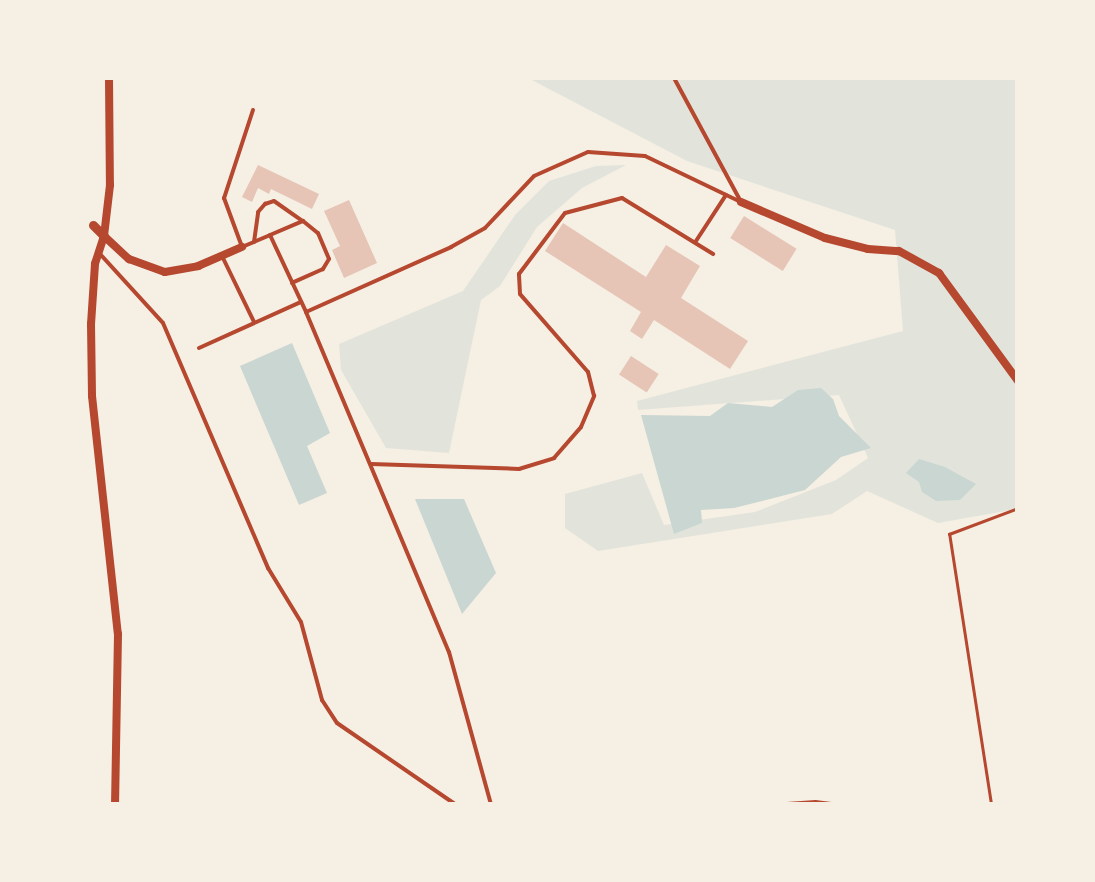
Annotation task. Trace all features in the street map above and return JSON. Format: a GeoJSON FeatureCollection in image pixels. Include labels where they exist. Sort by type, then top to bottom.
{"type":"FeatureCollection","features":[{"type":"Feature","properties":{"kind":"street"},"geometry":{"type":"LineString","coordinates":[[109,78],[110,186],[91,324],[92,396],[118,634],[115,804]]}},
{"type":"Feature","properties":{"kind":"street"},"geometry":{"type":"LineString","coordinates":[[741,202],[825,238],[868,249],[899,250],[939,273],[1018,381]]}},
{"type":"Feature","properties":{"kind":"street"},"geometry":{"type":"LineString","coordinates":[[93,224],[129,259],[165,272],[198,266],[242,246]]}},
{"type":"Feature","properties":{"kind":"street"},"geometry":{"type":"LineString","coordinates":[[104,633],[118,634]]}},
{"type":"Feature","properties":{"kind":"lane"},"geometry":{"type":"LineString","coordinates":[[674,78],[741,202]]}},
{"type":"Feature","properties":{"kind":"lane"},"geometry":{"type":"LineString","coordinates":[[253,110],[224,198],[242,246],[303,221]]}},
{"type":"Feature","properties":{"kind":"lane"},"geometry":{"type":"LineString","coordinates":[[306,312],[451,248],[485,228],[534,176],[588,152],[645,156],[741,202]]}},
{"type":"Feature","properties":{"kind":"lane"},"geometry":{"type":"LineString","coordinates":[[696,241],[726,195]]}},
{"type":"Feature","properties":{"kind":"lane"},"geometry":{"type":"LineString","coordinates":[[370,464],[519,469],[554,458],[581,428],[594,396],[588,372],[520,294],[519,274],[565,213],[622,198],[713,254]]}},
{"type":"Feature","properties":{"kind":"lane"},"geometry":{"type":"LineString","coordinates":[[254,242],[258,212],[274,201],[318,233],[329,259],[324,269],[292,282]]}},
{"type":"Feature","properties":{"kind":"lane"},"geometry":{"type":"LineString","coordinates":[[270,235],[449,652],[491,804]]}},
{"type":"Feature","properties":{"kind":"lane"},"geometry":{"type":"LineString","coordinates":[[98,252],[163,323],[268,568],[300,622],[322,700],[337,722],[455,804]]}},
{"type":"Feature","properties":{"kind":"lane"},"geometry":{"type":"LineString","coordinates":[[222,256],[254,322]]}},
{"type":"Feature","properties":{"kind":"lane"},"geometry":{"type":"LineString","coordinates":[[199,348],[301,302]]}},
{"type":"Feature","properties":{"kind":"path"},"geometry":{"type":"LineString","coordinates":[[992,804],[949,534],[1018,508]]}},
{"type":"Feature","properties":{"kind":"path"},"geometry":{"type":"LineString","coordinates":[[772,804],[839,804]]}},
{"type":"Feature","properties":{"kind":"shaded area"},"geometry":{"type":"Polygon","coordinates":[[[528,78],[1017,78],[1017,509],[938,523],[867,491],[832,514],[598,551],[565,528],[565,494],[642,473],[664,525],[755,512],[836,480],[868,458],[839,395],[638,410],[637,401],[903,331],[895,230],[687,161],[528,78]]]}},
{"type":"Feature","properties":{"kind":"shaded area"},"geometry":{"type":"Polygon","coordinates":[[[626,165],[582,188],[537,227],[500,286],[481,300],[449,453],[386,448],[341,370],[339,344],[463,291],[515,215],[549,181],[596,166],[626,165]]]}},
{"type":"Feature","properties":{"kind":"shaded area"},"geometry":{"type":"Polygon","coordinates":[[[292,343],[330,433],[307,446],[327,493],[299,505],[240,366],[292,343]]]}},
{"type":"Feature","properties":{"kind":"shaded area"},"geometry":{"type":"Polygon","coordinates":[[[821,388],[833,399],[839,416],[871,448],[841,457],[805,490],[734,508],[701,510],[702,523],[674,534],[641,415],[710,416],[728,403],[772,407],[798,390],[821,388]]]}},
{"type":"Feature","properties":{"kind":"shaded area"},"geometry":{"type":"Polygon","coordinates":[[[919,459],[945,467],[976,484],[960,500],[936,501],[906,473],[919,459]]]}},
{"type":"Feature","properties":{"kind":"shaded area"},"geometry":{"type":"Polygon","coordinates":[[[415,499],[464,499],[496,573],[462,614],[415,499]]]}},
{"type":"Feature","properties":{"kind":"building"},"geometry":{"type":"Polygon","coordinates":[[[258,165],[319,194],[312,209],[271,189],[269,194],[258,188],[252,202],[242,197],[258,165]]]}},
{"type":"Feature","properties":{"kind":"building"},"geometry":{"type":"Polygon","coordinates":[[[349,200],[377,263],[344,278],[332,250],[340,246],[324,211],[349,200]]]}},
{"type":"Feature","properties":{"kind":"building"},"geometry":{"type":"Polygon","coordinates":[[[744,216],[797,249],[783,271],[730,238],[744,216]]]}},
{"type":"Feature","properties":{"kind":"building"},"geometry":{"type":"Polygon","coordinates":[[[563,223],[646,277],[666,245],[700,266],[681,298],[748,341],[730,369],[654,320],[642,339],[630,331],[641,312],[545,251],[563,223]]]}},
{"type":"Feature","properties":{"kind":"building"},"geometry":{"type":"Polygon","coordinates":[[[631,356],[659,374],[647,392],[619,374],[631,356]]]}}]}
